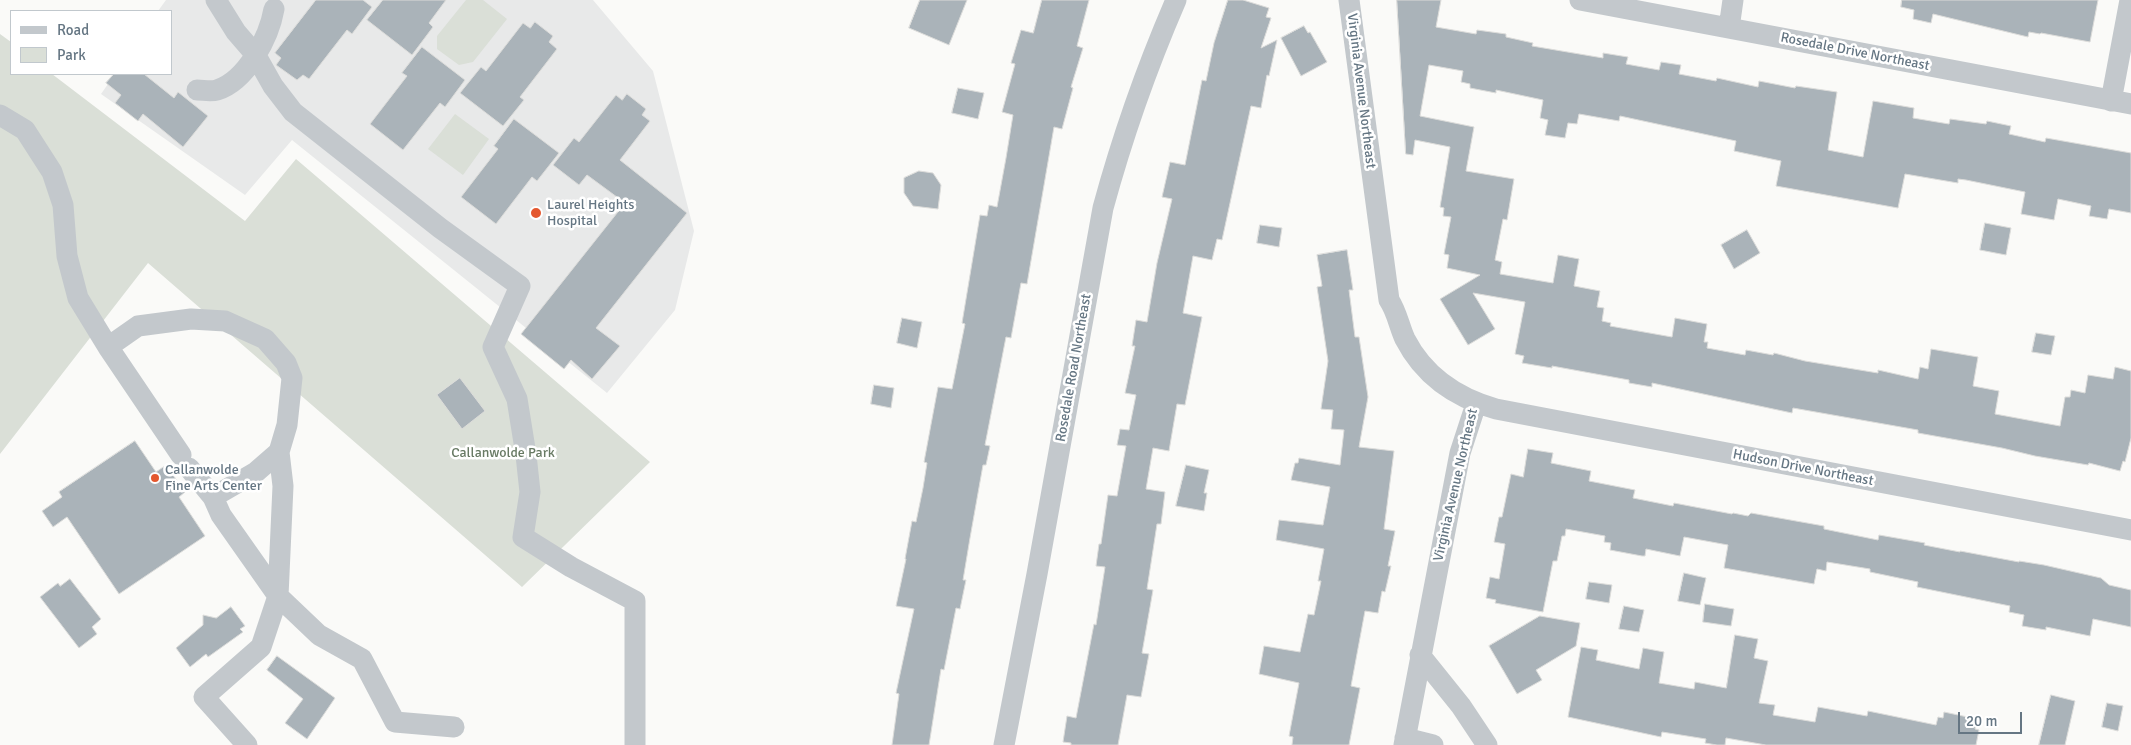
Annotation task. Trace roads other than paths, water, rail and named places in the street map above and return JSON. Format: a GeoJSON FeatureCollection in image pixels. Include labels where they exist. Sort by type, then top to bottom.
{"type":"FeatureCollection","features":[{"type":"Feature","properties":{"kind":"street"},"geometry":{"type":"LineString","coordinates":[[216,0],[236,32],[255,54],[288,117],[520,286],[493,347],[517,399],[526,455],[530,492],[523,537],[571,567],[635,601],[635,745]]}},
{"type":"Feature","properties":{"kind":"street","name":"Rosedale Road Northeast"},"geometry":{"type":"LineString","coordinates":[[1004,745],[1038,574],[1103,208],[1120,150],[1160,37],[1176,0]]}},
{"type":"Feature","properties":{"kind":"street","name":"Virginia Avenue Northeast"},"geometry":{"type":"LineString","coordinates":[[1349,0],[1389,300],[1404,338],[1417,359],[1445,387],[1476,404],[1460,453],[1405,741]]}},
{"type":"Feature","properties":{"kind":"street","name":"Rosedale Drive Northeast"},"geometry":{"type":"LineString","coordinates":[[1580,0],[2121,102]]}},
{"type":"Feature","properties":{"kind":"street"},"geometry":{"type":"LineString","coordinates":[[1728,28],[1734,0]]}},
{"type":"Feature","properties":{"kind":"street"},"geometry":{"type":"LineString","coordinates":[[2121,102],[2130,0]]}},
{"type":"Feature","properties":{"kind":"street"},"geometry":{"type":"LineString","coordinates":[[197,90],[215,91],[237,80],[255,54],[271,24],[274,9]]}},
{"type":"Feature","properties":{"kind":"street"},"geometry":{"type":"LineString","coordinates":[[0,115],[25,130],[52,172],[63,206],[67,256],[78,298],[108,347],[185,461],[213,497],[221,515],[278,596],[319,636],[362,659],[395,722],[454,727]]}},
{"type":"Feature","properties":{"kind":"street"},"geometry":{"type":"LineString","coordinates":[[108,347],[138,326],[191,319],[225,321],[265,339],[286,363],[292,378],[287,426],[279,452],[283,486],[278,596],[261,647],[204,697],[247,745]]}},
{"type":"Feature","properties":{"kind":"street","name":"Hudson Drive Northeast"},"geometry":{"type":"LineString","coordinates":[[1476,404],[2131,530]]}},
{"type":"Feature","properties":{"kind":"street"},"geometry":{"type":"LineString","coordinates":[[213,497],[256,472],[279,452]]}},
{"type":"Feature","properties":{"kind":"street"},"geometry":{"type":"LineString","coordinates":[[1420,655],[1461,706],[1487,745]]}},
{"type":"Feature","properties":{"kind":"street"},"geometry":{"type":"LineString","coordinates":[[1405,741],[1433,745]]}},
{"type":"Feature","properties":{"kind":"place","name":"Laurel Heights Hospital"},"geometry":{"type":"Point","coordinates":[536,213]}},
{"type":"Feature","properties":{"kind":"place","name":"Callanwolde Fine Arts Center"},"geometry":{"type":"Point","coordinates":[155,478]}},
{"type":"Feature","properties":{"kind":"park label","name":"Callanwolde Park"},"geometry":{"type":"Point","coordinates":[503,453]}}]}
